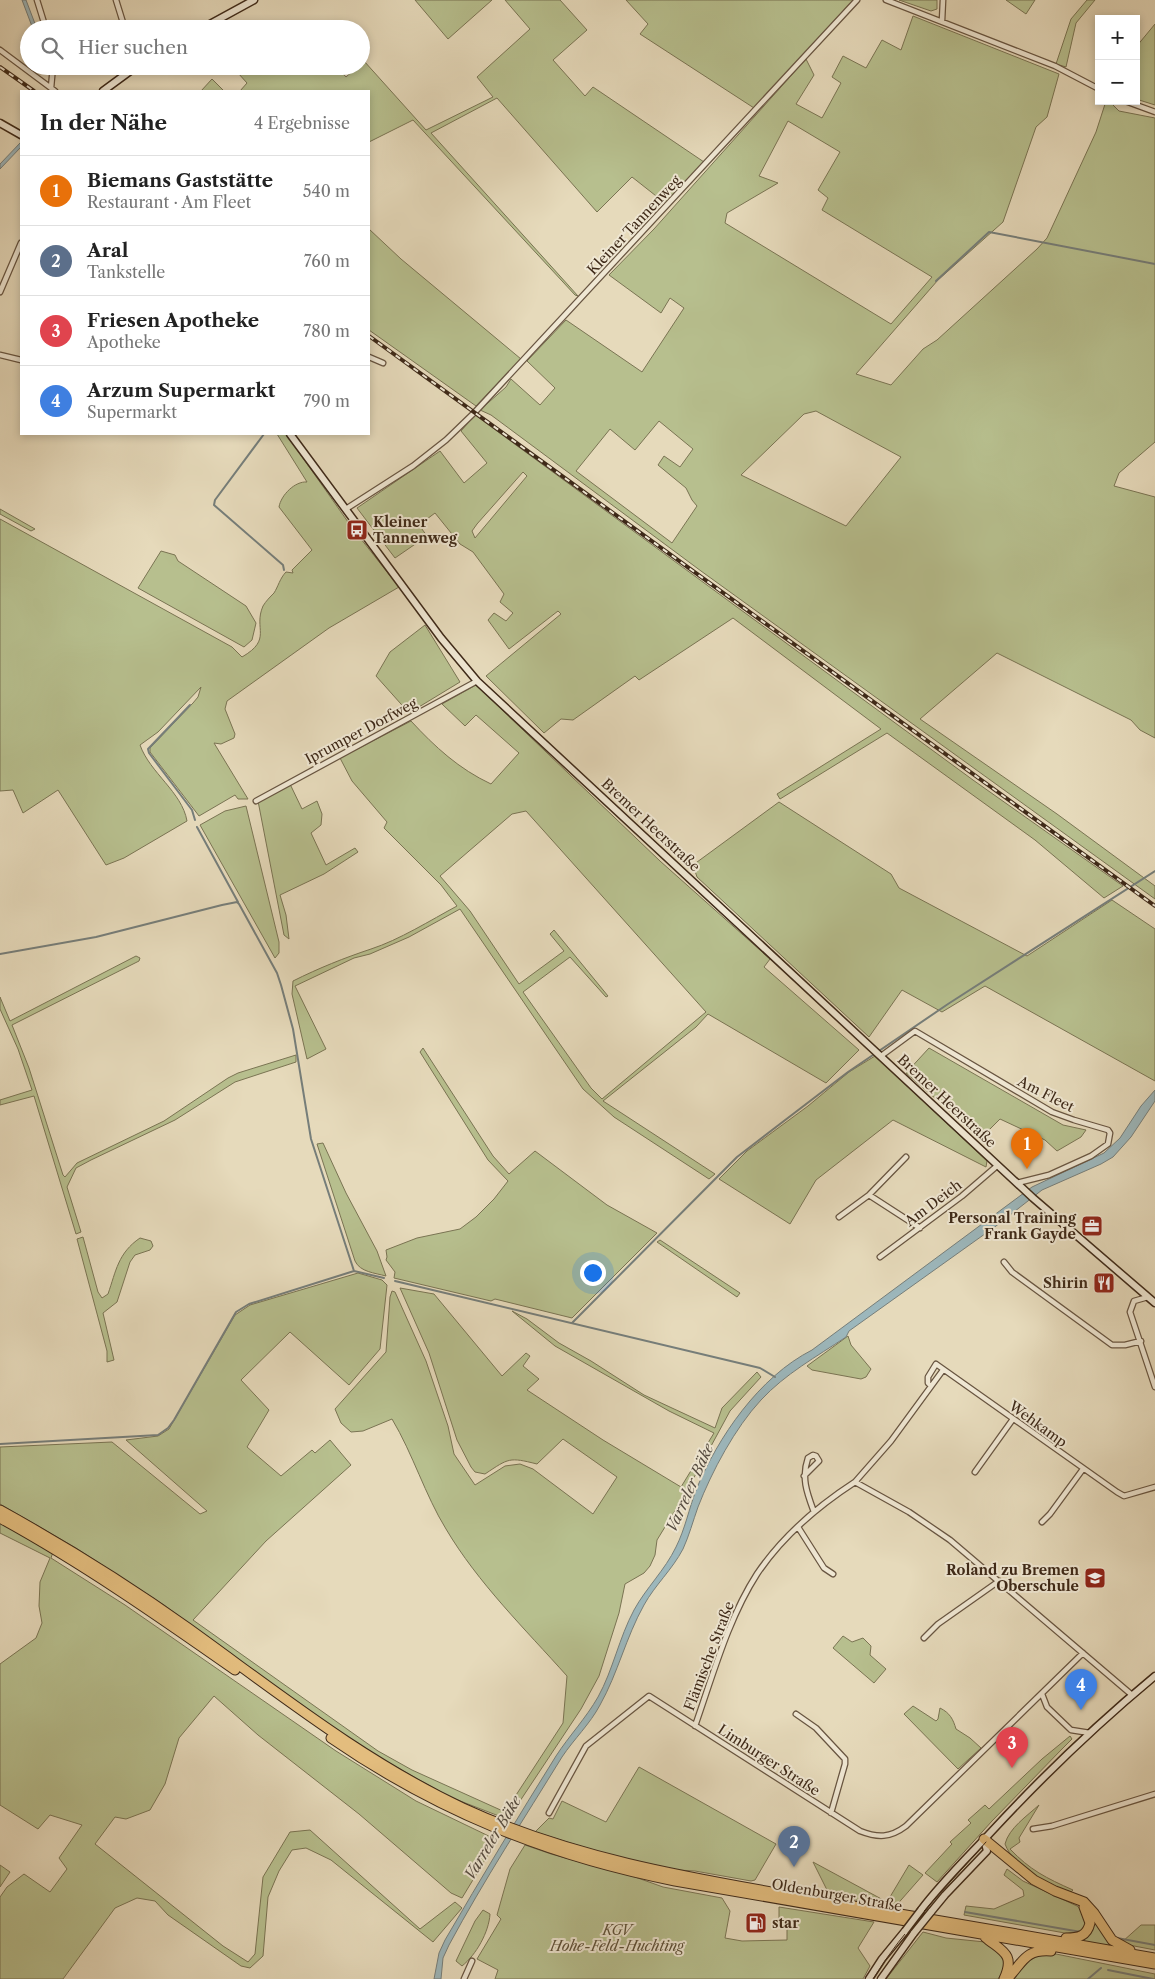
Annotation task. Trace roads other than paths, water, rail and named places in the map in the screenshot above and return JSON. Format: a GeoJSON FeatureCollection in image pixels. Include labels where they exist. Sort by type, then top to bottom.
{"type":"FeatureCollection","features":[{"type":"Feature","properties":{"kind":"highway"},"geometry":{"type":"LineString","coordinates":[[0,1510],[82,1558],[163,1611],[294,1706],[393,1771],[501,1827]]}},
{"type":"Feature","properties":{"kind":"highway"},"geometry":{"type":"LineString","coordinates":[[0,1518],[78,1563],[154,1613],[313,1726],[379,1770],[450,1808],[501,1827]]}},
{"type":"Feature","properties":{"kind":"highway","name":"Oldenburger Straße"},"geometry":{"type":"LineString","coordinates":[[501,1827],[601,1864],[656,1877],[1155,1964]]}},
{"type":"Feature","properties":{"kind":"highway","name":"Oldenburger Straße"},"geometry":{"type":"LineString","coordinates":[[530,1838],[677,1875],[1155,1958]]}},
{"type":"Feature","properties":{"kind":"highway"},"geometry":{"type":"LineString","coordinates":[[984,1840],[1034,1880],[1089,1906],[1112,1940],[1135,1954]]}},
{"type":"Feature","properties":{"kind":"highway"},"geometry":{"type":"LineString","coordinates":[[1041,1938],[1078,1938],[1086,1934],[1090,1923],[1089,1917],[1080,1901]]}},
{"type":"Feature","properties":{"kind":"highway"},"geometry":{"type":"LineString","coordinates":[[983,1935],[1001,1948],[1008,1958],[1005,1979]]}},
{"type":"Feature","properties":{"kind":"highway"},"geometry":{"type":"LineString","coordinates":[[1005,1979],[1031,1953],[1042,1950],[1076,1951]]}},
{"type":"Feature","properties":{"kind":"main road"},"geometry":{"type":"LineString","coordinates":[[217,20],[254,0]]}},
{"type":"Feature","properties":{"kind":"main road"},"geometry":{"type":"LineString","coordinates":[[105,90],[125,75]]}},
{"type":"Feature","properties":{"kind":"main road"},"geometry":{"type":"LineString","coordinates":[[0,123],[20,134]]}},
{"type":"Feature","properties":{"kind":"main road","name":"Bremer Heerstraße"},"geometry":{"type":"LineString","coordinates":[[291,435],[441,638],[476,681],[1025,1191],[1155,1304]]}},
{"type":"Feature","properties":{"kind":"main road"},"geometry":{"type":"LineString","coordinates":[[869,1979],[904,1931],[949,1877],[1023,1798],[1090,1733],[1155,1676]]}},
{"type":"Feature","properties":{"kind":"main road"},"geometry":{"type":"LineString","coordinates":[[881,1979],[914,1933],[945,1895],[987,1851],[984,1840]]}},
{"type":"Feature","properties":{"kind":"street"},"geometry":{"type":"LineString","coordinates":[[37,0],[43,20]]}},
{"type":"Feature","properties":{"kind":"street"},"geometry":{"type":"LineString","coordinates":[[116,0],[122,20]]}},
{"type":"Feature","properties":{"kind":"street"},"geometry":{"type":"LineString","coordinates":[[237,0],[241,7]]}},
{"type":"Feature","properties":{"kind":"street","name":"Kleiner Tannenweg"},"geometry":{"type":"LineString","coordinates":[[346,509],[413,466],[446,440],[475,412],[857,0]]}},
{"type":"Feature","properties":{"kind":"street"},"geometry":{"type":"LineString","coordinates":[[886,0],[1055,66],[1095,87]]}},
{"type":"Feature","properties":{"kind":"street"},"geometry":{"type":"LineString","coordinates":[[942,21],[943,0]]}},
{"type":"Feature","properties":{"kind":"street"},"geometry":{"type":"LineString","coordinates":[[0,50],[20,66]]}},
{"type":"Feature","properties":{"kind":"street"},"geometry":{"type":"LineString","coordinates":[[32,75],[53,90],[53,75]]}},
{"type":"Feature","properties":{"kind":"street"},"geometry":{"type":"LineString","coordinates":[[1136,105],[1155,112]]}},
{"type":"Feature","properties":{"kind":"street"},"geometry":{"type":"LineString","coordinates":[[0,292],[20,245]]}},
{"type":"Feature","properties":{"kind":"street"},"geometry":{"type":"LineString","coordinates":[[0,355],[20,360]]}},
{"type":"Feature","properties":{"kind":"street"},"geometry":{"type":"LineString","coordinates":[[370,358],[383,363]]}},
{"type":"Feature","properties":{"kind":"street","name":"Iprumper Dorfweg"},"geometry":{"type":"LineString","coordinates":[[256,801],[476,681]]}},
{"type":"Feature","properties":{"kind":"street","name":"Am Fleet"},"geometry":{"type":"LineString","coordinates":[[880,1056],[914,1031],[1052,1112],[1108,1130],[1110,1133],[1108,1144],[1091,1156],[1049,1175],[1017,1183]]}},
{"type":"Feature","properties":{"kind":"street"},"geometry":{"type":"LineString","coordinates":[[839,1217],[869,1195],[906,1157]]}},
{"type":"Feature","properties":{"kind":"street","name":"Am Deich"},"geometry":{"type":"LineString","coordinates":[[880,1257],[998,1166]]}},
{"type":"Feature","properties":{"kind":"street"},"geometry":{"type":"LineString","coordinates":[[869,1195],[920,1228]]}},
{"type":"Feature","properties":{"kind":"street"},"geometry":{"type":"LineString","coordinates":[[1004,1262],[1012,1272],[1112,1345],[1125,1345],[1141,1341]]}},
{"type":"Feature","properties":{"kind":"street"},"geometry":{"type":"LineString","coordinates":[[1148,1297],[1134,1301],[1130,1312],[1155,1387]]}},
{"type":"Feature","properties":{"kind":"street"},"geometry":{"type":"LineString","coordinates":[[931,1386],[928,1383],[928,1377],[936,1364],[944,1370]]}},
{"type":"Feature","properties":{"kind":"street","name":"Flämische Straße"},"geometry":{"type":"LineString","coordinates":[[695,1726],[736,1614],[757,1574],[798,1527],[814,1512],[855,1482],[891,1441],[944,1370]]}},
{"type":"Feature","properties":{"kind":"street","name":"Wehkamp"},"geometry":{"type":"LineString","coordinates":[[944,1370],[1124,1496],[1155,1487]]}},
{"type":"Feature","properties":{"kind":"street"},"geometry":{"type":"LineString","coordinates":[[974,1472],[1013,1419]]}},
{"type":"Feature","properties":{"kind":"street"},"geometry":{"type":"LineString","coordinates":[[804,1476],[819,1461],[816,1456],[813,1455],[808,1458],[804,1469],[804,1476],[806,1489],[814,1512]]}},
{"type":"Feature","properties":{"kind":"street"},"geometry":{"type":"LineString","coordinates":[[1042,1522],[1084,1469]]}},
{"type":"Feature","properties":{"kind":"street"},"geometry":{"type":"LineString","coordinates":[[855,1482],[909,1512],[950,1540],[1132,1696]]}},
{"type":"Feature","properties":{"kind":"street"},"geometry":{"type":"LineString","coordinates":[[798,1527],[824,1568],[833,1574]]}},
{"type":"Feature","properties":{"kind":"street"},"geometry":{"type":"LineString","coordinates":[[924,1638],[938,1624],[999,1581]]}},
{"type":"Feature","properties":{"kind":"street"},"geometry":{"type":"LineString","coordinates":[[1083,1653],[1042,1694],[1047,1707],[1071,1730],[1090,1733]]}},
{"type":"Feature","properties":{"kind":"street","name":"Limburger Straße"},"geometry":{"type":"LineString","coordinates":[[549,1813],[586,1746],[648,1696],[860,1831],[880,1837],[890,1836],[906,1826],[1042,1694]]}},
{"type":"Feature","properties":{"kind":"street"},"geometry":{"type":"LineString","coordinates":[[796,1714],[816,1728],[845,1760],[846,1764],[831,1813]]}},
{"type":"Feature","properties":{"kind":"street"},"geometry":{"type":"LineString","coordinates":[[1033,1828],[1052,1826],[1155,1794]]}},
{"type":"Feature","properties":{"kind":"street"},"geometry":{"type":"LineString","coordinates":[[464,1979],[472,1961]]}},
{"type":"Feature","properties":{"kind":"water"},"geometry":{"type":"Polygon","coordinates":[[[22,0],[26,0],[34,20],[30,20],[22,0]]]}},
{"type":"Feature","properties":{"kind":"water"},"geometry":{"type":"Polygon","coordinates":[[[20,143],[20,148],[0,169],[0,164],[20,143]]]}},
{"type":"Feature","properties":{"kind":"water"},"geometry":{"type":"Polygon","coordinates":[[[1155,1090],[1155,1101],[1131,1137],[1113,1157],[1042,1190],[996,1226],[849,1331],[846,1337],[791,1374],[770,1391],[751,1411],[725,1450],[710,1479],[683,1549],[648,1598],[638,1617],[600,1705],[592,1719],[562,1757],[490,1873],[449,1945],[443,1958],[441,1979],[434,1979],[439,1953],[445,1940],[556,1756],[598,1697],[634,1610],[672,1555],[705,1470],[742,1410],[775,1376],[793,1362],[812,1350],[1032,1187],[1104,1153],[1120,1138],[1141,1106],[1155,1090]]]}},
{"type":"Feature","properties":{"kind":"waterway"},"geometry":{"type":"LineString","coordinates":[[936,281],[989,232],[1155,264]]}},
{"type":"Feature","properties":{"kind":"waterway"},"geometry":{"type":"LineString","coordinates":[[263,435],[215,500],[214,505],[283,565],[284,570]]}},
{"type":"Feature","properties":{"kind":"waterway"},"geometry":{"type":"LineString","coordinates":[[190,705],[148,749],[149,753],[192,810],[195,820]]}},
{"type":"Feature","properties":{"kind":"waterway"},"geometry":{"type":"LineString","coordinates":[[197,827],[238,902]]}},
{"type":"Feature","properties":{"kind":"waterway"},"geometry":{"type":"LineString","coordinates":[[572,1323],[737,1157],[848,1072],[948,1004],[1155,871]]}},
{"type":"Feature","properties":{"kind":"waterway"},"geometry":{"type":"LineString","coordinates":[[0,954],[96,937],[237,902],[277,973],[281,985],[293,1029],[311,1139],[354,1271]]}},
{"type":"Feature","properties":{"kind":"waterway"},"geometry":{"type":"LineString","coordinates":[[0,1444],[158,1435],[168,1428],[174,1420],[236,1312],[249,1304],[354,1271],[384,1278]]}},
{"type":"Feature","properties":{"kind":"waterway"},"geometry":{"type":"LineString","coordinates":[[395,1281],[760,1368],[775,1377]]}},
{"type":"Feature","properties":{"kind":"waterway"},"geometry":{"type":"LineString","coordinates":[[965,1912],[1081,1932]]}},
{"type":"Feature","properties":{"kind":"waterway"},"geometry":{"type":"LineString","coordinates":[[1117,1938],[1155,1945]]}},
{"type":"Feature","properties":{"kind":"waterway"},"geometry":{"type":"LineString","coordinates":[[1088,1979],[1101,1968]]}},
{"type":"Feature","properties":{"kind":"waterway"},"geometry":{"type":"LineString","coordinates":[[1108,1970],[1153,1979]]}},
{"type":"Feature","properties":{"kind":"tram line"},"geometry":{"type":"LineString","coordinates":[[873,1979],[912,1925],[986,1842]]}},
{"type":"Feature","properties":{"kind":"railway"},"geometry":{"type":"LineString","coordinates":[[0,67],[33,90]]}},
{"type":"Feature","properties":{"kind":"railway"},"geometry":{"type":"LineString","coordinates":[[370,337],[1155,906]]}},
{"type":"Feature","properties":{"kind":"place","name":"Kleiner Tannenweg"},"geometry":{"type":"Point","coordinates":[357,530]}},
{"type":"Feature","properties":{"kind":"place","name":"Biemans Gaststätte"},"geometry":{"type":"Point","coordinates":[1027,1169]}},
{"type":"Feature","properties":{"kind":"place","name":"Personal Training Frank Gayde"},"geometry":{"type":"Point","coordinates":[1092,1226]}},
{"type":"Feature","properties":{"kind":"place","name":"Shirin"},"geometry":{"type":"Point","coordinates":[1104,1283]}},
{"type":"Feature","properties":{"kind":"place","name":"Roland zu Bremen Oberschule"},"geometry":{"type":"Point","coordinates":[1095,1578]}},
{"type":"Feature","properties":{"kind":"place","name":"Arzum Supermarkt"},"geometry":{"type":"Point","coordinates":[1081,1710]}},
{"type":"Feature","properties":{"kind":"place","name":"Friesen Apotheke"},"geometry":{"type":"Point","coordinates":[1012,1768]}},
{"type":"Feature","properties":{"kind":"place","name":"Aral"},"geometry":{"type":"Point","coordinates":[794,1867]}},
{"type":"Feature","properties":{"kind":"place","name":"star"},"geometry":{"type":"Point","coordinates":[756,1923]}},
{"type":"Feature","properties":{"kind":"water label","name":"Varreler Bäke"},"geometry":{"type":"Point","coordinates":[690,1488]}},
{"type":"Feature","properties":{"kind":"water label","name":"Varreler Bäke"},"geometry":{"type":"Point","coordinates":[493,1838]}},
{"type":"Feature","properties":{"kind":"park label","name":"KGV Hohe-Feld-Huchting"},"geometry":{"type":"Point","coordinates":[617,1938]}}]}
